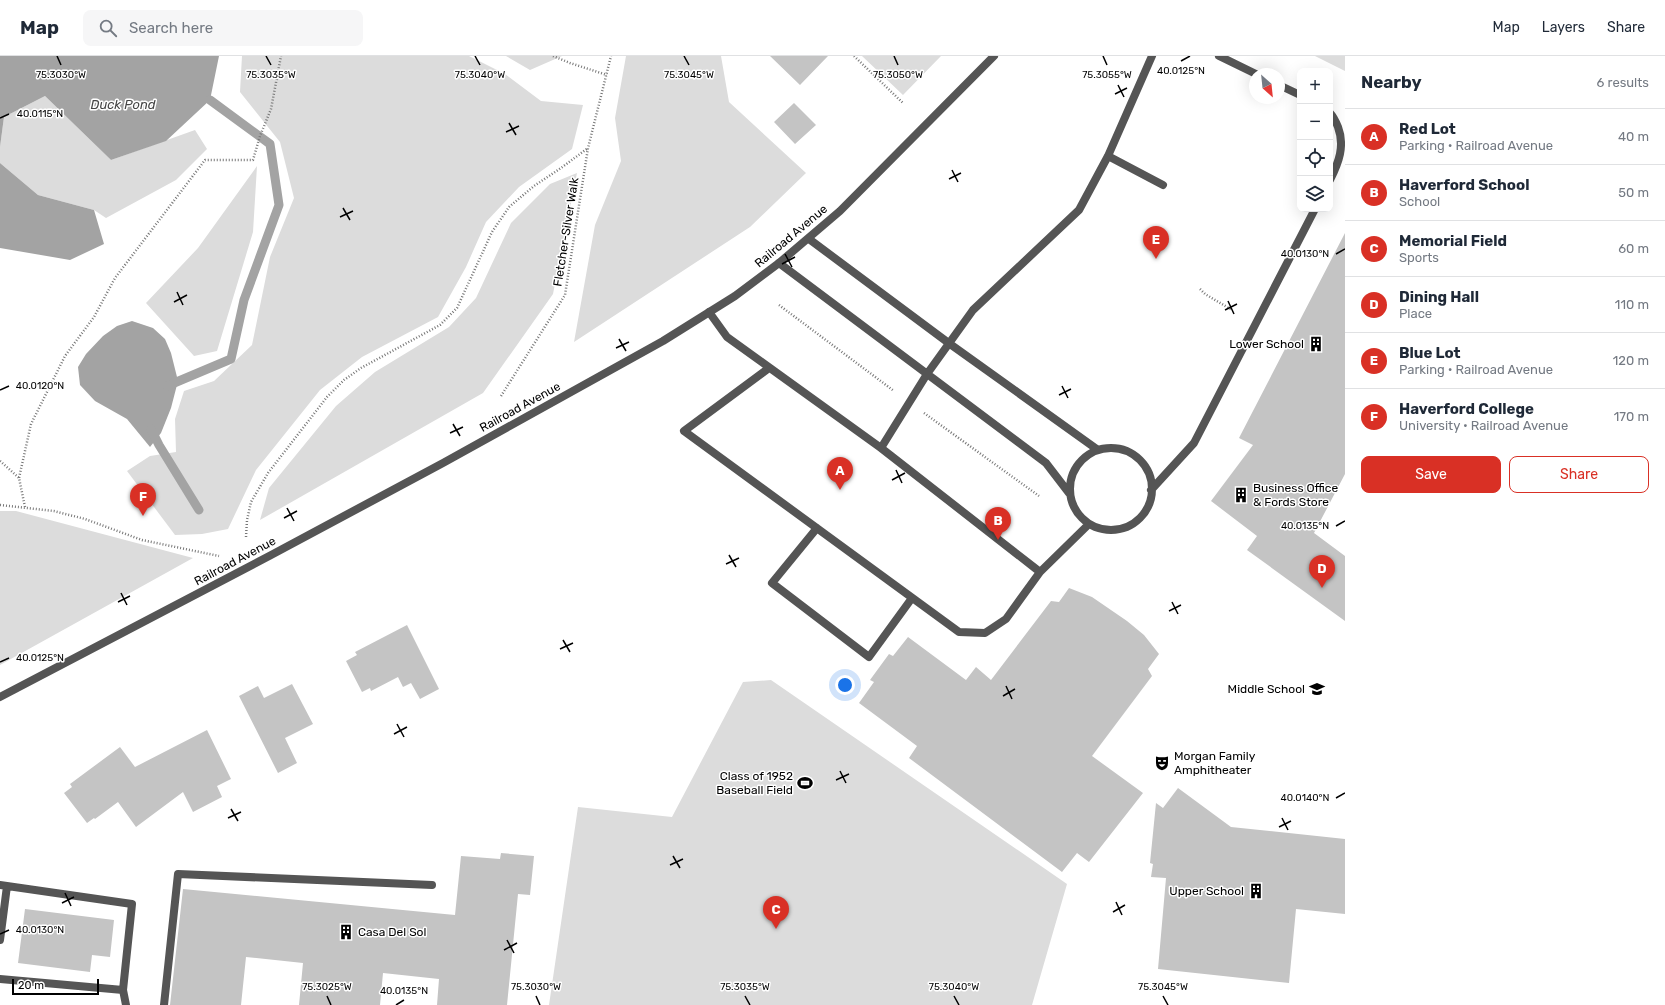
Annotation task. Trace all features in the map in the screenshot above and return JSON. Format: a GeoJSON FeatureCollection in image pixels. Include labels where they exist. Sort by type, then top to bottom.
{"type":"FeatureCollection","features":[{"type":"Feature","properties":{"kind":"street","name":"Railroad Avenue"},"geometry":{"type":"LineString","coordinates":[[0,697],[273,554],[450,459],[663,342],[735,296],[809,239],[851,200],[994,56]]}},
{"type":"Feature","properties":{"kind":"street"},"geometry":{"type":"LineString","coordinates":[[881,448],[927,374],[973,310],[1078,210],[1108,156],[1152,56]]}},
{"type":"Feature","properties":{"kind":"street"},"geometry":{"type":"LineString","coordinates":[[1219,56],[1249,71]]}},
{"type":"Feature","properties":{"kind":"street"},"geometry":{"type":"LineString","coordinates":[[1285,88],[1297,94]]}},
{"type":"Feature","properties":{"kind":"street"},"geometry":{"type":"LineString","coordinates":[[1332,176],[1340,159],[1343,145],[1341,132],[1333,119]]}},
{"type":"Feature","properties":{"kind":"street"},"geometry":{"type":"LineString","coordinates":[[1108,156],[1163,185]]}},
{"type":"Feature","properties":{"kind":"street"},"geometry":{"type":"LineString","coordinates":[[1152,490],[1194,443],[1313,212]]}},
{"type":"Feature","properties":{"kind":"street"},"geometry":{"type":"LineString","coordinates":[[809,239],[950,344],[1098,450]]}},
{"type":"Feature","properties":{"kind":"street"},"geometry":{"type":"LineString","coordinates":[[779,263],[1046,463],[1069,493],[1073,506],[1080,516],[1090,524],[1101,529],[1112,530],[1124,528],[1135,522],[1150,502],[1152,490],[1150,477],[1145,466],[1136,457],[1126,451],[1112,448],[1098,450],[1086,456],[1076,466],[1071,479],[1069,493]]}},
{"type":"Feature","properties":{"kind":"street"},"geometry":{"type":"LineString","coordinates":[[709,312],[727,337],[881,448],[1040,572]]}},
{"type":"Feature","properties":{"kind":"street"},"geometry":{"type":"LineString","coordinates":[[769,368],[684,431],[959,632],[985,633],[1006,619],[1040,572],[1090,524]]}},
{"type":"Feature","properties":{"kind":"street"},"geometry":{"type":"LineString","coordinates":[[817,528],[772,583],[869,657],[912,598]]}},
{"type":"Feature","properties":{"kind":"street"},"geometry":{"type":"LineString","coordinates":[[164,1005],[178,874],[432,885]]}},
{"type":"Feature","properties":{"kind":"street"},"geometry":{"type":"LineString","coordinates":[[0,940],[3,886],[132,904],[123,990],[126,1005]]}},
{"type":"Feature","properties":{"kind":"street"},"geometry":{"type":"LineString","coordinates":[[0,979],[123,990]]}},
{"type":"Feature","properties":{"kind":"path"},"geometry":{"type":"LineString","coordinates":[[25,507],[19,478],[32,424],[65,356],[94,317],[115,278],[205,160],[253,160],[260,136],[271,109],[281,56]]}},
{"type":"Feature","properties":{"kind":"path"},"geometry":{"type":"LineString","coordinates":[[553,56],[607,75]]}},
{"type":"Feature","properties":{"kind":"path","name":"Fletcher-Silver Walk"},"geometry":{"type":"LineString","coordinates":[[501,396],[565,294],[588,148],[612,56]]}},
{"type":"Feature","properties":{"kind":"path"},"geometry":{"type":"LineString","coordinates":[[854,56],[903,103]]}},
{"type":"Feature","properties":{"kind":"path"},"geometry":{"type":"LineString","coordinates":[[246,537],[247,520],[251,502],[268,473],[327,397],[344,380],[361,368],[440,325],[453,313],[457,308],[492,232],[509,207],[534,186],[588,148]]}},
{"type":"Feature","properties":{"kind":"path"},"geometry":{"type":"LineString","coordinates":[[1200,289],[1205,294],[1232,310]]}},
{"type":"Feature","properties":{"kind":"path"},"geometry":{"type":"LineString","coordinates":[[0,460],[19,478]]}},
{"type":"Feature","properties":{"kind":"path"},"geometry":{"type":"LineString","coordinates":[[0,505],[54,511],[85,519],[142,540],[219,556]]}},
{"type":"Feature","properties":{"kind":"shaded area"},"geometry":{"type":"Polygon","coordinates":[[[242,56],[469,56],[505,74],[541,101],[583,105],[572,149],[519,187],[486,222],[466,267],[438,317],[362,357],[320,390],[256,470],[228,529],[202,534],[175,535],[127,471],[150,456],[176,452],[175,419],[184,391],[214,381],[252,345],[270,257],[294,198],[280,142],[240,92],[242,56]]]}},
{"type":"Feature","properties":{"kind":"shaded area"},"geometry":{"type":"Polygon","coordinates":[[[506,56],[562,56],[530,70],[506,56]]]}},
{"type":"Feature","properties":{"kind":"shaded area"},"geometry":{"type":"Polygon","coordinates":[[[626,56],[721,56],[729,102],[806,173],[750,227],[574,342],[595,225],[621,161],[615,118],[626,56]]]}},
{"type":"Feature","properties":{"kind":"shaded area"},"geometry":{"type":"Polygon","coordinates":[[[862,56],[941,56],[903,95],[862,56]]]}},
{"type":"Feature","properties":{"kind":"shaded area"},"geometry":{"type":"Polygon","coordinates":[[[1315,56],[1345,56],[1345,71],[1315,56]]]}},
{"type":"Feature","properties":{"kind":"shaded area"},"geometry":{"type":"Polygon","coordinates":[[[45,96],[111,160],[195,130],[207,149],[176,180],[106,218],[94,210],[38,195],[0,163],[0,147],[4,117],[45,96]]]}},
{"type":"Feature","properties":{"kind":"shaded area"},"geometry":{"type":"Polygon","coordinates":[[[257,166],[253,232],[217,351],[194,356],[146,303],[198,248],[257,166]]]}},
{"type":"Feature","properties":{"kind":"shaded area"},"geometry":{"type":"Polygon","coordinates":[[[577,173],[553,294],[483,393],[260,520],[269,488],[336,406],[375,372],[449,327],[476,298],[511,223],[550,184],[577,173]]]}},
{"type":"Feature","properties":{"kind":"shaded area"},"geometry":{"type":"Polygon","coordinates":[[[0,511],[16,511],[193,558],[0,665],[0,511]]]}},
{"type":"Feature","properties":{"kind":"shaded area","name":"Class of 1952 Baseball Field"},"geometry":{"type":"Polygon","coordinates":[[[771,680],[1067,884],[1032,1005],[549,1005],[578,807],[672,817],[743,682],[771,680]]]}},
{"type":"Feature","properties":{"kind":"water","name":"Duck Pond"},"geometry":{"type":"Polygon","coordinates":[[[0,56],[219,56],[210,100],[166,141],[111,160],[45,96],[4,117],[0,147],[0,56]]]}},
{"type":"Feature","properties":{"kind":"water"},"geometry":{"type":"Polygon","coordinates":[[[0,163],[38,195],[94,210],[104,244],[70,260],[0,248],[0,163]]]}},
{"type":"Feature","properties":{"kind":"water"},"geometry":{"type":"Polygon","coordinates":[[[132,321],[153,328],[165,339],[171,353],[178,381],[171,408],[161,433],[150,447],[127,419],[95,401],[80,385],[78,367],[86,354],[103,336],[117,326],[132,321]]]}},
{"type":"Feature","properties":{"kind":"building"},"geometry":{"type":"Polygon","coordinates":[[[770,56],[828,56],[800,85],[770,56]]]}},
{"type":"Feature","properties":{"kind":"building"},"geometry":{"type":"Polygon","coordinates":[[[794,103],[816,125],[795,144],[774,122],[794,103]]]}},
{"type":"Feature","properties":{"kind":"building"},"geometry":{"type":"Polygon","coordinates":[[[1345,233],[1345,474],[1314,533],[1345,556],[1345,621],[1247,550],[1257,536],[1211,501],[1253,445],[1239,438],[1345,233]]]}},
{"type":"Feature","properties":{"kind":"building"},"geometry":{"type":"Polygon","coordinates":[[[1069,588],[1092,597],[1127,621],[1144,635],[1159,654],[1148,669],[1152,676],[1092,756],[1143,793],[1089,862],[1077,853],[1062,872],[909,758],[917,746],[859,703],[874,682],[870,680],[889,654],[893,656],[908,637],[966,680],[976,667],[991,680],[1051,601],[1059,602],[1069,588]]]}},
{"type":"Feature","properties":{"kind":"building"},"geometry":{"type":"Polygon","coordinates":[[[407,625],[439,689],[420,699],[411,683],[403,687],[398,677],[371,691],[370,688],[362,692],[346,661],[357,655],[355,652],[407,625]]]}},
{"type":"Feature","properties":{"kind":"building"},"geometry":{"type":"Polygon","coordinates":[[[292,684],[313,724],[285,738],[297,763],[278,773],[239,696],[258,686],[264,698],[292,684]]]}},
{"type":"Feature","properties":{"kind":"building"},"geometry":{"type":"Polygon","coordinates":[[[207,730],[231,779],[217,786],[222,797],[193,812],[183,792],[136,827],[118,802],[87,823],[64,793],[72,787],[70,784],[120,747],[135,767],[207,730]]]}},
{"type":"Feature","properties":{"kind":"building","name":"Upper School"},"geometry":{"type":"Polygon","coordinates":[[[1178,788],[1231,827],[1345,839],[1345,914],[1296,909],[1289,983],[1158,969],[1166,878],[1151,877],[1153,864],[1150,863],[1156,803],[1163,808],[1178,788]]]}},
{"type":"Feature","properties":{"kind":"building","name":"Casa Del Sol"},"geometry":{"type":"Polygon","coordinates":[[[501,853],[534,856],[530,895],[518,894],[507,1005],[437,1005],[439,979],[383,973],[380,1005],[299,1005],[303,963],[246,957],[241,1005],[170,1005],[183,889],[455,915],[461,856],[500,859],[501,853]]]}},
{"type":"Feature","properties":{"kind":"building"},"geometry":{"type":"Polygon","coordinates":[[[25,909],[114,920],[110,957],[92,955],[90,972],[18,963],[25,909]]]}},
{"type":"Feature","properties":{"kind":"waterway"},"geometry":{"type":"LineString","coordinates":[[167,386],[231,359],[244,300],[279,205],[270,144],[210,100]]}},
{"type":"Feature","properties":{"kind":"waterway"},"geometry":{"type":"LineString","coordinates":[[151,429],[159,445],[199,510]]}},
{"type":"Feature","properties":{"kind":"place","name":"Blue Lot"},"geometry":{"type":"Point","coordinates":[1156,259]}},
{"type":"Feature","properties":{"kind":"place","name":"Lower School"},"geometry":{"type":"Point","coordinates":[1316,344]}},
{"type":"Feature","properties":{"kind":"place","name":"Red Lot"},"geometry":{"type":"Point","coordinates":[840,490]}},
{"type":"Feature","properties":{"kind":"place","name":"Business Office & Fords Store"},"geometry":{"type":"Point","coordinates":[1241,495]}},
{"type":"Feature","properties":{"kind":"place","name":"Haverford College"},"geometry":{"type":"Point","coordinates":[143,516]}},
{"type":"Feature","properties":{"kind":"place","name":"Haverford School"},"geometry":{"type":"Point","coordinates":[998,540]}},
{"type":"Feature","properties":{"kind":"place","name":"Dining Hall"},"geometry":{"type":"Point","coordinates":[1322,588]}},
{"type":"Feature","properties":{"kind":"place","name":"Middle School"},"geometry":{"type":"Point","coordinates":[1317,689]}},
{"type":"Feature","properties":{"kind":"place","name":"Morgan Family Amphitheater"},"geometry":{"type":"Point","coordinates":[1162,763]}},
{"type":"Feature","properties":{"kind":"place","name":"Class of 1952 Baseball Field"},"geometry":{"type":"Point","coordinates":[805,783]}},
{"type":"Feature","properties":{"kind":"place","name":"Upper School"},"geometry":{"type":"Point","coordinates":[1256,891]}},
{"type":"Feature","properties":{"kind":"place","name":"Memorial Field"},"geometry":{"type":"Point","coordinates":[776,929]}},
{"type":"Feature","properties":{"kind":"place","name":"Casa Del Sol"},"geometry":{"type":"Point","coordinates":[346,932]}}]}
